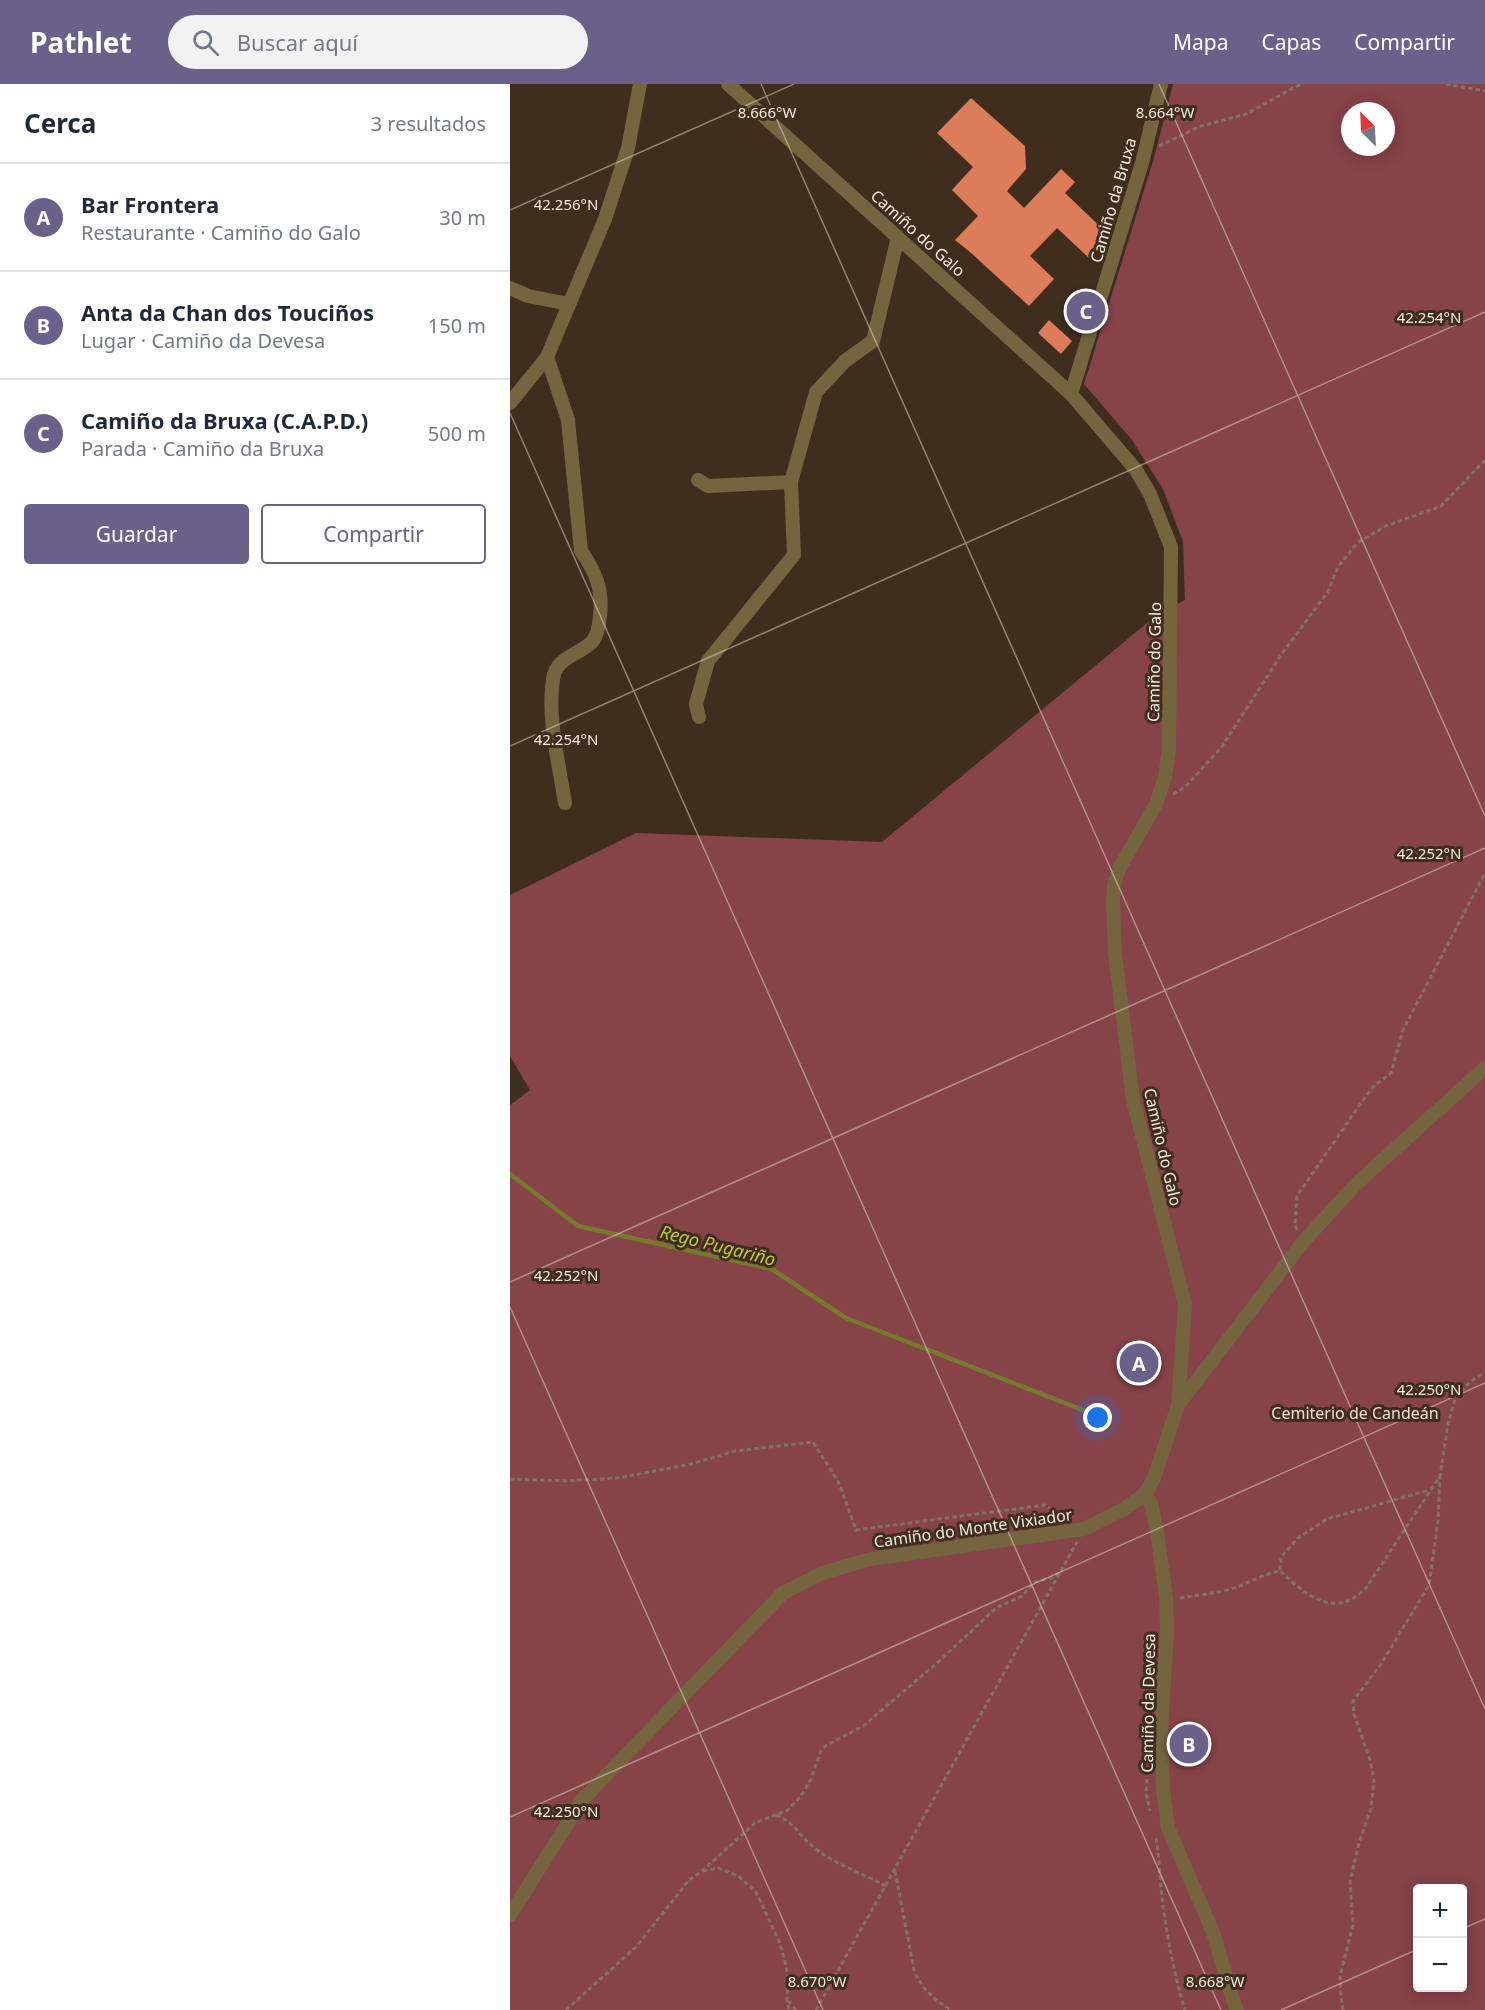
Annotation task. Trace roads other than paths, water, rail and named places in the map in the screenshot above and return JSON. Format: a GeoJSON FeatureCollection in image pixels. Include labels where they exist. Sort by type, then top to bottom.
{"type":"FeatureCollection","features":[{"type":"Feature","properties":{"kind":"street"},"geometry":{"type":"LineString","coordinates":[[510,403],[547,357],[604,219],[628,148],[640,84]]}},
{"type":"Feature","properties":{"kind":"street","name":"Camiño do Galo"},"geometry":{"type":"LineString","coordinates":[[728,84],[1071,394],[1136,470],[1150,494],[1171,547],[1170,748],[1165,777],[1156,804],[1119,869],[1114,884],[1113,901],[1115,953],[1133,1100],[1185,1305],[1178,1405]]}},
{"type":"Feature","properties":{"kind":"street","name":"Camiño da Bruxa"},"geometry":{"type":"LineString","coordinates":[[1071,394],[1145,152],[1161,84]]}},
{"type":"Feature","properties":{"kind":"street"},"geometry":{"type":"LineString","coordinates":[[699,717],[696,704],[708,661],[794,555],[791,482],[816,392],[845,360],[873,341],[898,237]]}},
{"type":"Feature","properties":{"kind":"street"},"geometry":{"type":"LineString","coordinates":[[510,288],[528,296],[569,304]]}},
{"type":"Feature","properties":{"kind":"street"},"geometry":{"type":"LineString","coordinates":[[547,357],[568,420],[581,551],[590,563],[599,589],[600,625],[592,641],[561,662],[553,677],[552,725],[565,803]]}},
{"type":"Feature","properties":{"kind":"street"},"geometry":{"type":"LineString","coordinates":[[698,480],[708,486],[791,482]]}},
{"type":"Feature","properties":{"kind":"street"},"geometry":{"type":"LineString","coordinates":[[1145,1494],[1154,1478],[1178,1405],[1303,1242],[1357,1184],[1485,1068]]}},
{"type":"Feature","properties":{"kind":"street","name":"Camiño do Monte Vixiador"},"geometry":{"type":"LineString","coordinates":[[510,1915],[583,1799],[783,1593],[822,1573],[871,1559],[1084,1529],[1124,1509],[1145,1494]]}},
{"type":"Feature","properties":{"kind":"street","name":"Camiño da Devesa"},"geometry":{"type":"LineString","coordinates":[[1145,1494],[1151,1504],[1157,1531],[1166,1598],[1167,1630],[1161,1732],[1163,1790],[1168,1828],[1213,1932],[1237,2010]]}},
{"type":"Feature","properties":{"kind":"waterway","name":"Rego Pugariño"},"geometry":{"type":"LineString","coordinates":[[510,1174],[578,1226],[772,1269],[846,1318],[1088,1412]]}},
{"type":"Feature","properties":{"kind":"place","name":"Camiño da Bruxa (C.A.P.D.)"},"geometry":{"type":"Point","coordinates":[1086,311]}},
{"type":"Feature","properties":{"kind":"place","name":"Bar Frontera"},"geometry":{"type":"Point","coordinates":[1139,1363]}},
{"type":"Feature","properties":{"kind":"place","name":"Anta da Chan dos Touciños"},"geometry":{"type":"Point","coordinates":[1189,1744]}},
{"type":"Feature","properties":{"kind":"park label","name":"Cemiterio de Candeán"},"geometry":{"type":"Point","coordinates":[1355,1413]}}]}
